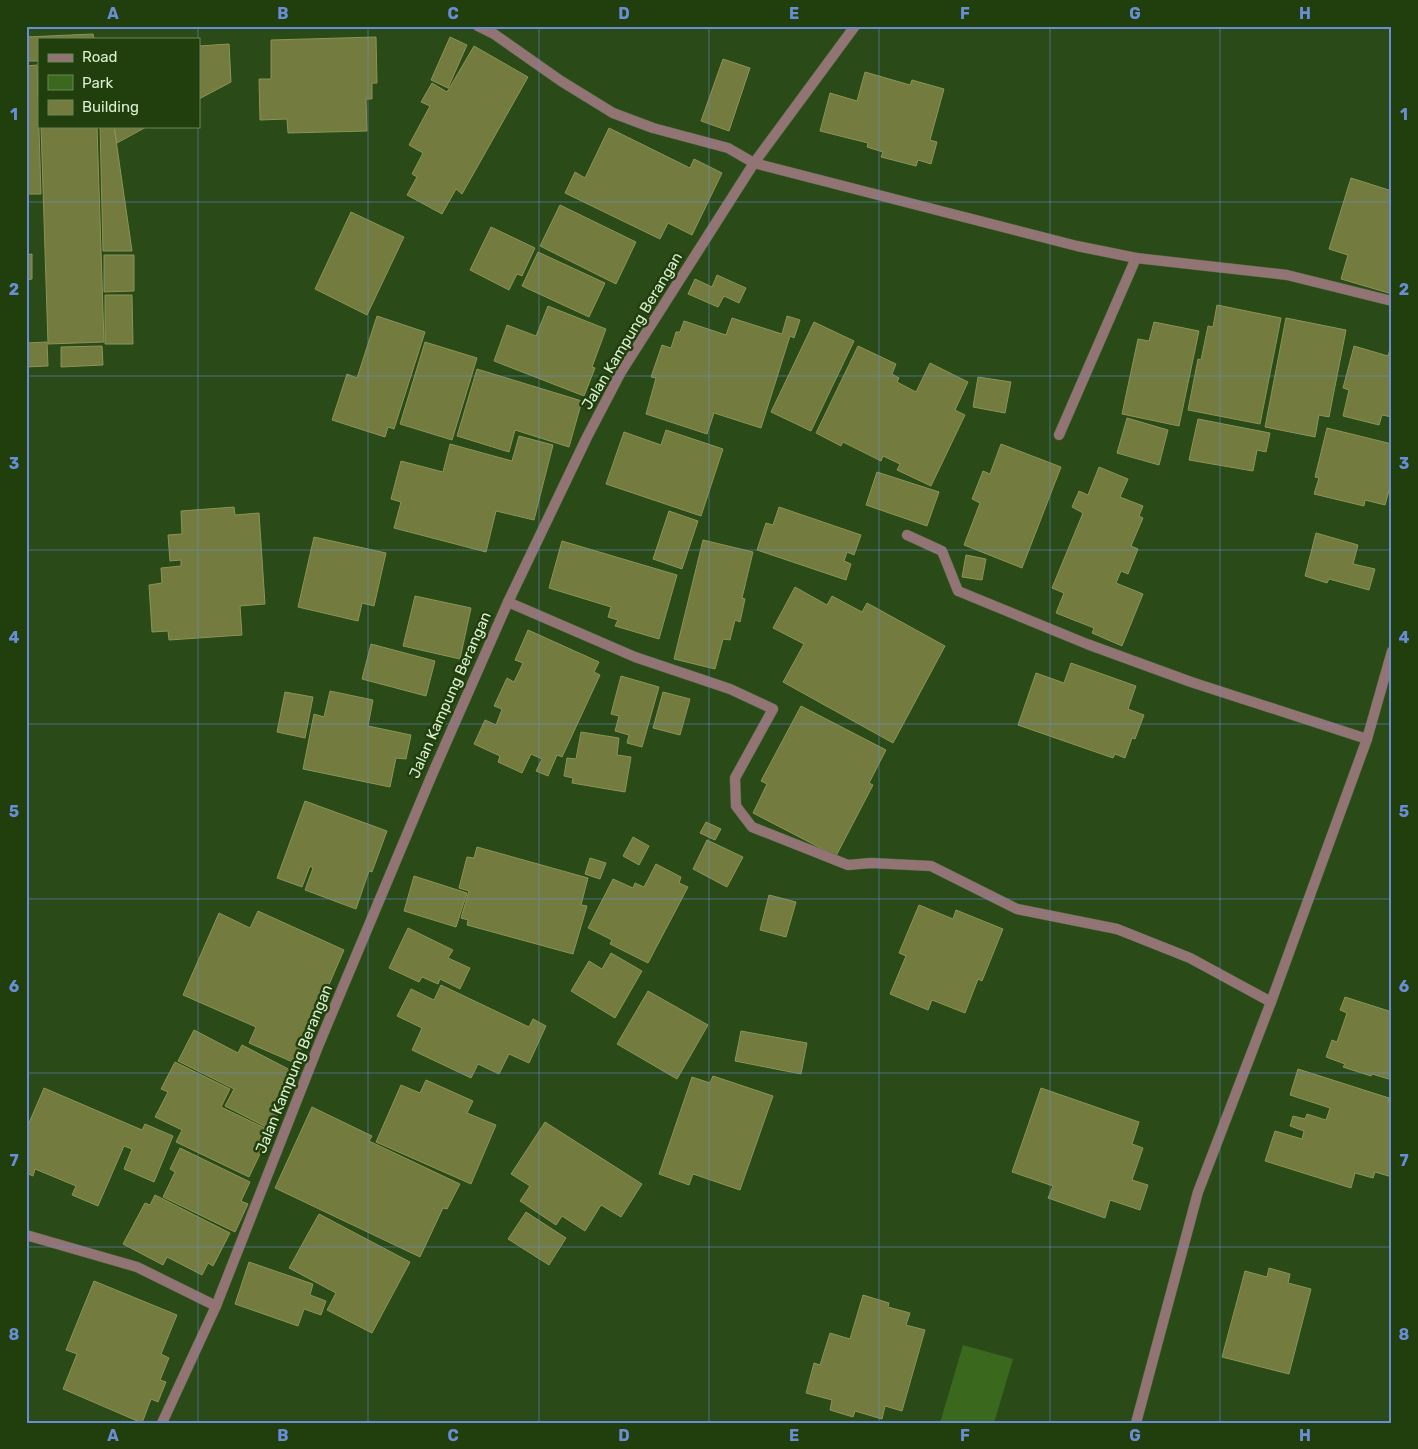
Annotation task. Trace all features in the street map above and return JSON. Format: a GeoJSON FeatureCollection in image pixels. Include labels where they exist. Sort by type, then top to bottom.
{"type":"FeatureCollection","features":[{"type":"Feature","properties":{"kind":"street"},"geometry":{"type":"LineString","coordinates":[[478,26],[494,34],[561,81],[613,112],[653,128],[728,148],[754,163],[1077,246],[1136,258],[1287,275],[1392,301]]}},
{"type":"Feature","properties":{"kind":"street","name":"Jalan Kampung Berangan"},"geometry":{"type":"LineString","coordinates":[[162,1423],[216,1306],[375,909],[508,602],[587,436],[621,372],[754,163],[856,26]]}},
{"type":"Feature","properties":{"kind":"street"},"geometry":{"type":"LineString","coordinates":[[1059,435],[1136,258]]}},
{"type":"Feature","properties":{"kind":"street"},"geometry":{"type":"LineString","coordinates":[[906,535],[942,552],[958,591],[1087,644],[1182,679],[1367,739]]}},
{"type":"Feature","properties":{"kind":"street"},"geometry":{"type":"LineString","coordinates":[[508,602],[635,658],[730,689],[773,709],[735,778],[736,806],[752,827],[848,865],[870,863],[930,866],[1016,909],[1117,929],[1190,958],[1271,1002]]}},
{"type":"Feature","properties":{"kind":"street"},"geometry":{"type":"LineString","coordinates":[[1136,1423],[1198,1192],[1271,1002],[1367,739],[1392,651]]}},
{"type":"Feature","properties":{"kind":"street"},"geometry":{"type":"LineString","coordinates":[[26,1235],[137,1267],[216,1306]]}},
{"type":"Feature","properties":{"kind":"green space"},"geometry":{"type":"Polygon","coordinates":[[[963,1345],[1013,1359],[994,1423],[940,1423],[963,1345]]]}},
{"type":"Feature","properties":{"kind":"building"},"geometry":{"type":"Polygon","coordinates":[[[93,34],[94,38],[38,38],[38,61],[26,61],[26,37],[93,34]]]}},
{"type":"Feature","properties":{"kind":"building"},"geometry":{"type":"Polygon","coordinates":[[[376,37],[377,83],[372,83],[372,99],[366,99],[367,131],[288,133],[287,119],[260,120],[259,79],[271,79],[271,40],[376,37]]]}},
{"type":"Feature","properties":{"kind":"building"},"geometry":{"type":"Polygon","coordinates":[[[450,37],[467,45],[448,88],[431,80],[450,37]]]}},
{"type":"Feature","properties":{"kind":"building"},"geometry":{"type":"Polygon","coordinates":[[[229,44],[231,82],[200,98],[200,46],[229,44]]]}},
{"type":"Feature","properties":{"kind":"building"},"geometry":{"type":"Polygon","coordinates":[[[474,46],[528,77],[462,194],[456,189],[442,214],[407,195],[417,177],[412,174],[423,153],[409,145],[430,106],[421,102],[432,83],[447,92],[474,46]]]}},
{"type":"Feature","properties":{"kind":"building"},"geometry":{"type":"Polygon","coordinates":[[[723,59],[750,68],[729,131],[701,121],[723,59]]]}},
{"type":"Feature","properties":{"kind":"building"},"geometry":{"type":"Polygon","coordinates":[[[37,65],[41,194],[26,194],[26,66],[37,65]]]}},
{"type":"Feature","properties":{"kind":"building"},"geometry":{"type":"Polygon","coordinates":[[[865,72],[910,85],[912,80],[944,89],[930,140],[937,142],[931,164],[918,160],[916,166],[881,157],[883,152],[867,147],[868,143],[820,131],[830,93],[857,101],[865,72]]]}},
{"type":"Feature","properties":{"kind":"building"},"geometry":{"type":"Polygon","coordinates":[[[41,128],[97,128],[104,342],[48,344],[41,128]]]}},
{"type":"Feature","properties":{"kind":"building"},"geometry":{"type":"Polygon","coordinates":[[[100,128],[114,128],[132,251],[103,251],[100,128]]]}},
{"type":"Feature","properties":{"kind":"building"},"geometry":{"type":"Polygon","coordinates":[[[114,128],[144,128],[117,143],[114,128]]]}},
{"type":"Feature","properties":{"kind":"building"},"geometry":{"type":"Polygon","coordinates":[[[609,128],[690,168],[694,159],[722,173],[692,235],[668,223],[660,239],[565,193],[575,172],[585,178],[609,128]]]}},
{"type":"Feature","properties":{"kind":"building"},"geometry":{"type":"Polygon","coordinates":[[[1351,178],[1392,191],[1392,294],[1341,279],[1348,255],[1329,249],[1351,178]]]}},
{"type":"Feature","properties":{"kind":"building"},"geometry":{"type":"Polygon","coordinates":[[[560,205],[636,242],[616,284],[540,246],[560,205]]]}},
{"type":"Feature","properties":{"kind":"building"},"geometry":{"type":"Polygon","coordinates":[[[351,212],[404,237],[367,315],[315,289],[351,212]]]}},
{"type":"Feature","properties":{"kind":"building"},"geometry":{"type":"Polygon","coordinates":[[[491,227],[535,248],[522,276],[517,274],[509,290],[470,270],[491,227]]]}},
{"type":"Feature","properties":{"kind":"building"},"geometry":{"type":"Polygon","coordinates":[[[538,252],[605,283],[589,317],[522,286],[538,252]]]}},
{"type":"Feature","properties":{"kind":"building"},"geometry":{"type":"Polygon","coordinates":[[[32,254],[32,279],[26,280],[26,255],[32,254]]]}},
{"type":"Feature","properties":{"kind":"building"},"geometry":{"type":"Polygon","coordinates":[[[104,255],[134,255],[134,291],[104,292],[104,255]]]}},
{"type":"Feature","properties":{"kind":"building"},"geometry":{"type":"Polygon","coordinates":[[[717,275],[746,288],[739,303],[724,296],[718,307],[688,294],[695,279],[712,287],[717,275]]]}},
{"type":"Feature","properties":{"kind":"building"},"geometry":{"type":"Polygon","coordinates":[[[105,295],[132,295],[133,344],[105,344],[105,295]]]}},
{"type":"Feature","properties":{"kind":"building"},"geometry":{"type":"Polygon","coordinates":[[[1217,305],[1281,318],[1260,424],[1188,410],[1198,359],[1201,360],[1208,326],[1213,327],[1217,305]]]}},
{"type":"Feature","properties":{"kind":"building"},"geometry":{"type":"Polygon","coordinates":[[[548,306],[606,329],[592,367],[595,368],[584,396],[494,361],[507,325],[536,336],[548,306]]]}},
{"type":"Feature","properties":{"kind":"building"},"geometry":{"type":"Polygon","coordinates":[[[377,316],[425,332],[394,429],[388,427],[385,437],[332,420],[347,374],[357,378],[377,316]]]}},
{"type":"Feature","properties":{"kind":"building"},"geometry":{"type":"Polygon","coordinates":[[[787,316],[800,320],[794,338],[790,336],[761,428],[714,413],[707,434],[646,414],[656,378],[651,377],[662,345],[671,348],[676,332],[680,332],[684,321],[726,335],[732,318],[782,334],[787,316]]]}},
{"type":"Feature","properties":{"kind":"building"},"geometry":{"type":"Polygon","coordinates":[[[1286,318],[1346,330],[1329,417],[1319,415],[1315,437],[1265,427],[1286,318]]]}},
{"type":"Feature","properties":{"kind":"building"},"geometry":{"type":"Polygon","coordinates":[[[814,322],[854,341],[811,431],[771,412],[814,322]]]}},
{"type":"Feature","properties":{"kind":"building"},"geometry":{"type":"Polygon","coordinates":[[[1154,322],[1199,331],[1179,426],[1122,414],[1138,339],[1149,341],[1154,322]]]}},
{"type":"Feature","properties":{"kind":"building"},"geometry":{"type":"Polygon","coordinates":[[[47,342],[48,366],[26,367],[26,343],[47,342]]]}},
{"type":"Feature","properties":{"kind":"building"},"geometry":{"type":"Polygon","coordinates":[[[425,342],[477,358],[452,440],[400,424],[425,342]]]}},
{"type":"Feature","properties":{"kind":"building"},"geometry":{"type":"Polygon","coordinates":[[[1392,342],[1392,417],[1382,415],[1379,425],[1343,416],[1349,390],[1343,388],[1354,346],[1388,356],[1392,342]]]}},
{"type":"Feature","properties":{"kind":"building"},"geometry":{"type":"Polygon","coordinates":[[[102,346],[103,365],[61,367],[61,347],[102,346]]]}},
{"type":"Feature","properties":{"kind":"building"},"geometry":{"type":"Polygon","coordinates":[[[858,346],[896,364],[892,374],[899,378],[897,382],[916,392],[930,363],[968,382],[955,410],[965,415],[931,486],[897,470],[900,464],[883,456],[881,461],[843,442],[841,446],[816,433],[858,346]]]}},
{"type":"Feature","properties":{"kind":"building"},"geometry":{"type":"Polygon","coordinates":[[[477,369],[582,401],[569,447],[515,430],[509,452],[457,436],[477,369]]]}},
{"type":"Feature","properties":{"kind":"building"},"geometry":{"type":"Polygon","coordinates":[[[978,377],[1011,382],[1005,413],[973,407],[978,377]]]}},
{"type":"Feature","properties":{"kind":"building"},"geometry":{"type":"Polygon","coordinates":[[[1127,418],[1168,430],[1159,465],[1117,453],[1127,418]]]}},
{"type":"Feature","properties":{"kind":"building"},"geometry":{"type":"Polygon","coordinates":[[[1198,419],[1270,433],[1266,452],[1257,450],[1253,471],[1189,460],[1198,419]]]}},
{"type":"Feature","properties":{"kind":"building"},"geometry":{"type":"Polygon","coordinates":[[[1327,428],[1392,444],[1392,480],[1385,505],[1365,500],[1364,506],[1314,494],[1319,478],[1315,477],[1327,428]]]}},
{"type":"Feature","properties":{"kind":"building"},"geometry":{"type":"Polygon","coordinates":[[[666,430],[723,449],[701,516],[606,484],[624,432],[661,445],[666,430]]]}},
{"type":"Feature","properties":{"kind":"building"},"geometry":{"type":"Polygon","coordinates":[[[519,436],[553,445],[534,520],[496,511],[486,552],[394,528],[401,502],[391,499],[401,461],[443,472],[450,444],[512,461],[519,436]]]}},
{"type":"Feature","properties":{"kind":"building"},"geometry":{"type":"Polygon","coordinates":[[[1001,444],[1061,467],[1022,568],[964,545],[980,503],[972,499],[983,471],[990,474],[1001,444]]]}},
{"type":"Feature","properties":{"kind":"building"},"geometry":{"type":"Polygon","coordinates":[[[1099,467],[1128,479],[1120,497],[1143,506],[1139,516],[1143,518],[1131,546],[1138,549],[1128,574],[1121,571],[1116,583],[1143,594],[1122,646],[1092,633],[1094,628],[1056,613],[1064,593],[1052,588],[1083,513],[1072,507],[1079,491],[1088,495],[1099,467]]]}},
{"type":"Feature","properties":{"kind":"building"},"geometry":{"type":"Polygon","coordinates":[[[877,472],[939,492],[927,526],[866,505],[877,472]]]}},
{"type":"Feature","properties":{"kind":"building"},"geometry":{"type":"Polygon","coordinates":[[[234,507],[235,515],[259,513],[265,604],[240,606],[242,635],[169,640],[168,631],[152,632],[149,585],[162,583],[161,568],[181,566],[181,560],[170,561],[168,535],[182,534],[181,511],[234,507]]]}},
{"type":"Feature","properties":{"kind":"building"},"geometry":{"type":"Polygon","coordinates":[[[779,507],[861,535],[854,555],[847,552],[844,561],[851,564],[846,580],[757,550],[766,523],[773,525],[779,507]]]}},
{"type":"Feature","properties":{"kind":"building"},"geometry":{"type":"Polygon","coordinates":[[[669,511],[698,521],[682,569],[653,559],[669,511]]]}},
{"type":"Feature","properties":{"kind":"building"},"geometry":{"type":"Polygon","coordinates":[[[1316,533],[1358,545],[1353,564],[1375,569],[1369,590],[1329,579],[1327,583],[1305,576],[1316,533]]]}},
{"type":"Feature","properties":{"kind":"building"},"geometry":{"type":"Polygon","coordinates":[[[314,537],[386,553],[374,606],[362,603],[358,621],[298,607],[314,537]]]}},
{"type":"Feature","properties":{"kind":"building"},"geometry":{"type":"Polygon","coordinates":[[[703,540],[753,552],[742,598],[745,599],[740,622],[735,620],[730,640],[723,639],[715,669],[674,659],[703,540]]]}},
{"type":"Feature","properties":{"kind":"building"},"geometry":{"type":"Polygon","coordinates":[[[562,541],[677,575],[659,639],[615,626],[618,620],[608,617],[611,607],[549,588],[562,541]]]}},
{"type":"Feature","properties":{"kind":"building"},"geometry":{"type":"Polygon","coordinates":[[[966,555],[986,559],[982,580],[962,577],[966,555]]]}},
{"type":"Feature","properties":{"kind":"building"},"geometry":{"type":"Polygon","coordinates":[[[795,587],[827,605],[832,596],[862,612],[867,603],[945,646],[893,743],[783,682],[804,644],[773,628],[795,587]]]}},
{"type":"Feature","properties":{"kind":"building"},"geometry":{"type":"Polygon","coordinates":[[[415,596],[471,608],[460,659],[403,646],[415,596]]]}},
{"type":"Feature","properties":{"kind":"building"},"geometry":{"type":"Polygon","coordinates":[[[528,630],[599,662],[594,672],[600,675],[562,757],[557,755],[548,776],[536,771],[542,759],[531,754],[522,773],[498,762],[500,756],[474,744],[485,720],[496,725],[502,709],[494,706],[507,678],[514,682],[523,663],[515,660],[528,630]]]}},
{"type":"Feature","properties":{"kind":"building"},"geometry":{"type":"Polygon","coordinates":[[[371,644],[435,661],[426,696],[362,679],[371,644]]]}},
{"type":"Feature","properties":{"kind":"building"},"geometry":{"type":"Polygon","coordinates":[[[1071,663],[1136,686],[1128,709],[1144,715],[1135,739],[1132,738],[1125,758],[1115,754],[1113,758],[1018,725],[1036,673],[1064,683],[1071,663]]]}},
{"type":"Feature","properties":{"kind":"building"},"geometry":{"type":"Polygon","coordinates":[[[621,676],[659,687],[642,747],[627,743],[629,735],[615,731],[619,716],[611,714],[621,676]]]}},
{"type":"Feature","properties":{"kind":"building"},"geometry":{"type":"Polygon","coordinates":[[[330,691],[373,700],[368,726],[411,735],[406,759],[396,758],[390,787],[303,769],[314,714],[324,717],[330,691]]]}},
{"type":"Feature","properties":{"kind":"building"},"geometry":{"type":"Polygon","coordinates":[[[285,692],[313,697],[305,738],[277,732],[285,692]]]}},
{"type":"Feature","properties":{"kind":"building"},"geometry":{"type":"Polygon","coordinates":[[[663,692],[690,699],[680,735],[653,728],[663,692]]]}},
{"type":"Feature","properties":{"kind":"building"},"geometry":{"type":"Polygon","coordinates":[[[801,706],[886,750],[869,783],[873,785],[836,856],[753,813],[767,784],[761,781],[801,706]]]}},
{"type":"Feature","properties":{"kind":"building"},"geometry":{"type":"Polygon","coordinates":[[[581,732],[619,738],[617,755],[631,757],[625,792],[572,783],[573,778],[564,776],[567,758],[576,759],[581,732]]]}},
{"type":"Feature","properties":{"kind":"building"},"geometry":{"type":"Polygon","coordinates":[[[305,801],[387,831],[372,872],[369,871],[356,909],[305,890],[313,868],[310,866],[302,887],[277,878],[305,801]]]}},
{"type":"Feature","properties":{"kind":"building"},"geometry":{"type":"Polygon","coordinates":[[[706,822],[721,829],[715,840],[700,833],[706,822]]]}},
{"type":"Feature","properties":{"kind":"building"},"geometry":{"type":"Polygon","coordinates":[[[633,837],[649,846],[639,865],[623,856],[633,837]]]}},
{"type":"Feature","properties":{"kind":"building"},"geometry":{"type":"Polygon","coordinates":[[[707,840],[743,857],[727,887],[693,869],[707,840]]]}},
{"type":"Feature","properties":{"kind":"building"},"geometry":{"type":"Polygon","coordinates":[[[477,847],[588,878],[581,905],[587,906],[573,954],[467,925],[468,920],[461,918],[469,891],[459,888],[467,857],[474,858],[477,847]]]}},
{"type":"Feature","properties":{"kind":"building"},"geometry":{"type":"Polygon","coordinates":[[[590,858],[606,863],[600,879],[585,874],[590,858]]]}},
{"type":"Feature","properties":{"kind":"building"},"geometry":{"type":"Polygon","coordinates":[[[656,864],[681,877],[679,883],[688,887],[648,963],[610,944],[612,940],[588,928],[613,879],[633,888],[635,883],[644,887],[656,864]]]}},
{"type":"Feature","properties":{"kind":"building"},"geometry":{"type":"Polygon","coordinates":[[[414,876],[467,893],[456,927],[404,911],[414,876]]]}},
{"type":"Feature","properties":{"kind":"building"},"geometry":{"type":"Polygon","coordinates":[[[769,895],[796,902],[786,937],[760,930],[769,895]]]}},
{"type":"Feature","properties":{"kind":"building"},"geometry":{"type":"Polygon","coordinates":[[[919,905],[953,919],[956,910],[1003,929],[982,981],[978,979],[965,1013],[932,1000],[928,1010],[890,994],[906,956],[899,953],[919,905]]]}},
{"type":"Feature","properties":{"kind":"building"},"geometry":{"type":"Polygon","coordinates":[[[258,911],[344,950],[295,1063],[249,1043],[256,1027],[183,995],[219,913],[250,928],[258,911]]]}},
{"type":"Feature","properties":{"kind":"building"},"geometry":{"type":"Polygon","coordinates":[[[408,928],[453,950],[448,958],[470,968],[460,989],[440,979],[438,984],[422,977],[419,982],[389,968],[408,928]]]}},
{"type":"Feature","properties":{"kind":"building"},"geometry":{"type":"Polygon","coordinates":[[[611,953],[642,971],[615,1018],[571,991],[589,961],[602,969],[611,953]]]}},
{"type":"Feature","properties":{"kind":"building"},"geometry":{"type":"Polygon","coordinates":[[[441,985],[529,1027],[533,1019],[546,1026],[529,1063],[509,1054],[499,1074],[478,1064],[471,1078],[412,1050],[422,1028],[397,1016],[411,989],[434,1000],[441,985]]]}},
{"type":"Feature","properties":{"kind":"building"},"geometry":{"type":"Polygon","coordinates":[[[648,991],[708,1025],[677,1079],[617,1044],[648,991]]]}},
{"type":"Feature","properties":{"kind":"building"},"geometry":{"type":"Polygon","coordinates":[[[1345,997],[1392,1012],[1390,1020],[1392,1020],[1392,1080],[1372,1074],[1371,1076],[1343,1067],[1345,1064],[1326,1057],[1332,1040],[1337,1042],[1347,1013],[1340,1010],[1345,997]]]}},
{"type":"Feature","properties":{"kind":"building"},"geometry":{"type":"Polygon","coordinates":[[[194,1030],[238,1053],[242,1045],[298,1074],[270,1129],[225,1106],[234,1089],[178,1061],[194,1030]]]}},
{"type":"Feature","properties":{"kind":"building"},"geometry":{"type":"Polygon","coordinates":[[[741,1031],[807,1043],[801,1074],[735,1061],[741,1031]]]}},
{"type":"Feature","properties":{"kind":"building"},"geometry":{"type":"Polygon","coordinates":[[[175,1062],[230,1089],[221,1107],[271,1131],[249,1177],[176,1142],[182,1130],[155,1117],[168,1092],[161,1089],[175,1062]]]}},
{"type":"Feature","properties":{"kind":"building"},"geometry":{"type":"Polygon","coordinates":[[[1298,1069],[1389,1098],[1388,1102],[1392,1103],[1392,1177],[1375,1172],[1373,1178],[1355,1173],[1351,1188],[1265,1161],[1275,1131],[1302,1139],[1304,1131],[1290,1126],[1293,1116],[1305,1119],[1307,1114],[1326,1120],[1330,1108],[1290,1095],[1298,1069]]]}},
{"type":"Feature","properties":{"kind":"building"},"geometry":{"type":"Polygon","coordinates":[[[713,1076],[773,1096],[740,1190],[693,1174],[689,1185],[659,1174],[692,1077],[710,1083],[713,1076]]]}},
{"type":"Feature","properties":{"kind":"building"},"geometry":{"type":"Polygon","coordinates":[[[426,1080],[473,1101],[467,1113],[496,1125],[471,1184],[376,1142],[401,1085],[420,1093],[426,1080]]]}},
{"type":"Feature","properties":{"kind":"building"},"geometry":{"type":"Polygon","coordinates":[[[44,1088],[142,1130],[145,1124],[173,1136],[154,1182],[124,1169],[132,1149],[124,1146],[98,1206],[72,1195],[76,1186],[35,1169],[33,1176],[26,1173],[26,1130],[44,1088]]]}},
{"type":"Feature","properties":{"kind":"building"},"geometry":{"type":"Polygon","coordinates":[[[1041,1088],[1139,1122],[1132,1144],[1143,1148],[1132,1180],[1148,1185],[1140,1210],[1110,1200],[1105,1218],[1048,1198],[1053,1186],[1012,1172],[1041,1088]]]}},
{"type":"Feature","properties":{"kind":"building"},"geometry":{"type":"Polygon","coordinates":[[[312,1107],[372,1136],[369,1141],[460,1184],[447,1209],[443,1208],[420,1257],[275,1188],[312,1107]]]}},
{"type":"Feature","properties":{"kind":"building"},"geometry":{"type":"Polygon","coordinates":[[[545,1122],[642,1184],[621,1217],[601,1205],[585,1231],[562,1216],[556,1225],[520,1201],[530,1186],[511,1174],[545,1122]]]}},
{"type":"Feature","properties":{"kind":"building"},"geometry":{"type":"Polygon","coordinates":[[[180,1148],[250,1182],[241,1201],[248,1204],[235,1232],[163,1197],[175,1172],[170,1169],[180,1148]]]}},
{"type":"Feature","properties":{"kind":"building"},"geometry":{"type":"Polygon","coordinates":[[[155,1195],[230,1233],[213,1266],[208,1263],[202,1275],[167,1257],[163,1265],[123,1244],[145,1203],[150,1205],[155,1195]]]}},
{"type":"Feature","properties":{"kind":"building"},"geometry":{"type":"Polygon","coordinates":[[[526,1212],[566,1238],[549,1265],[508,1239],[526,1212]]]}},
{"type":"Feature","properties":{"kind":"building"},"geometry":{"type":"Polygon","coordinates":[[[319,1214],[410,1262],[372,1333],[327,1310],[336,1293],[289,1268],[319,1214]]]}},
{"type":"Feature","properties":{"kind":"building"},"geometry":{"type":"Polygon","coordinates":[[[249,1262],[313,1284],[310,1295],[326,1301],[321,1315],[304,1309],[298,1326],[235,1304],[249,1262]]]}},
{"type":"Feature","properties":{"kind":"building"},"geometry":{"type":"Polygon","coordinates":[[[1269,1268],[1290,1274],[1288,1283],[1311,1289],[1289,1374],[1222,1357],[1245,1271],[1267,1277],[1269,1268]]]}},
{"type":"Feature","properties":{"kind":"building"},"geometry":{"type":"Polygon","coordinates":[[[94,1281],[177,1315],[161,1354],[169,1358],[160,1380],[166,1382],[158,1402],[151,1399],[142,1423],[63,1389],[77,1354],[66,1350],[94,1281]]]}},
{"type":"Feature","properties":{"kind":"building"},"geometry":{"type":"Polygon","coordinates":[[[863,1295],[889,1303],[888,1307],[910,1313],[906,1325],[925,1330],[902,1411],[885,1406],[882,1419],[855,1411],[853,1417],[830,1410],[832,1400],[806,1393],[814,1363],[820,1365],[830,1333],[850,1339],[863,1295]]]}}]}
